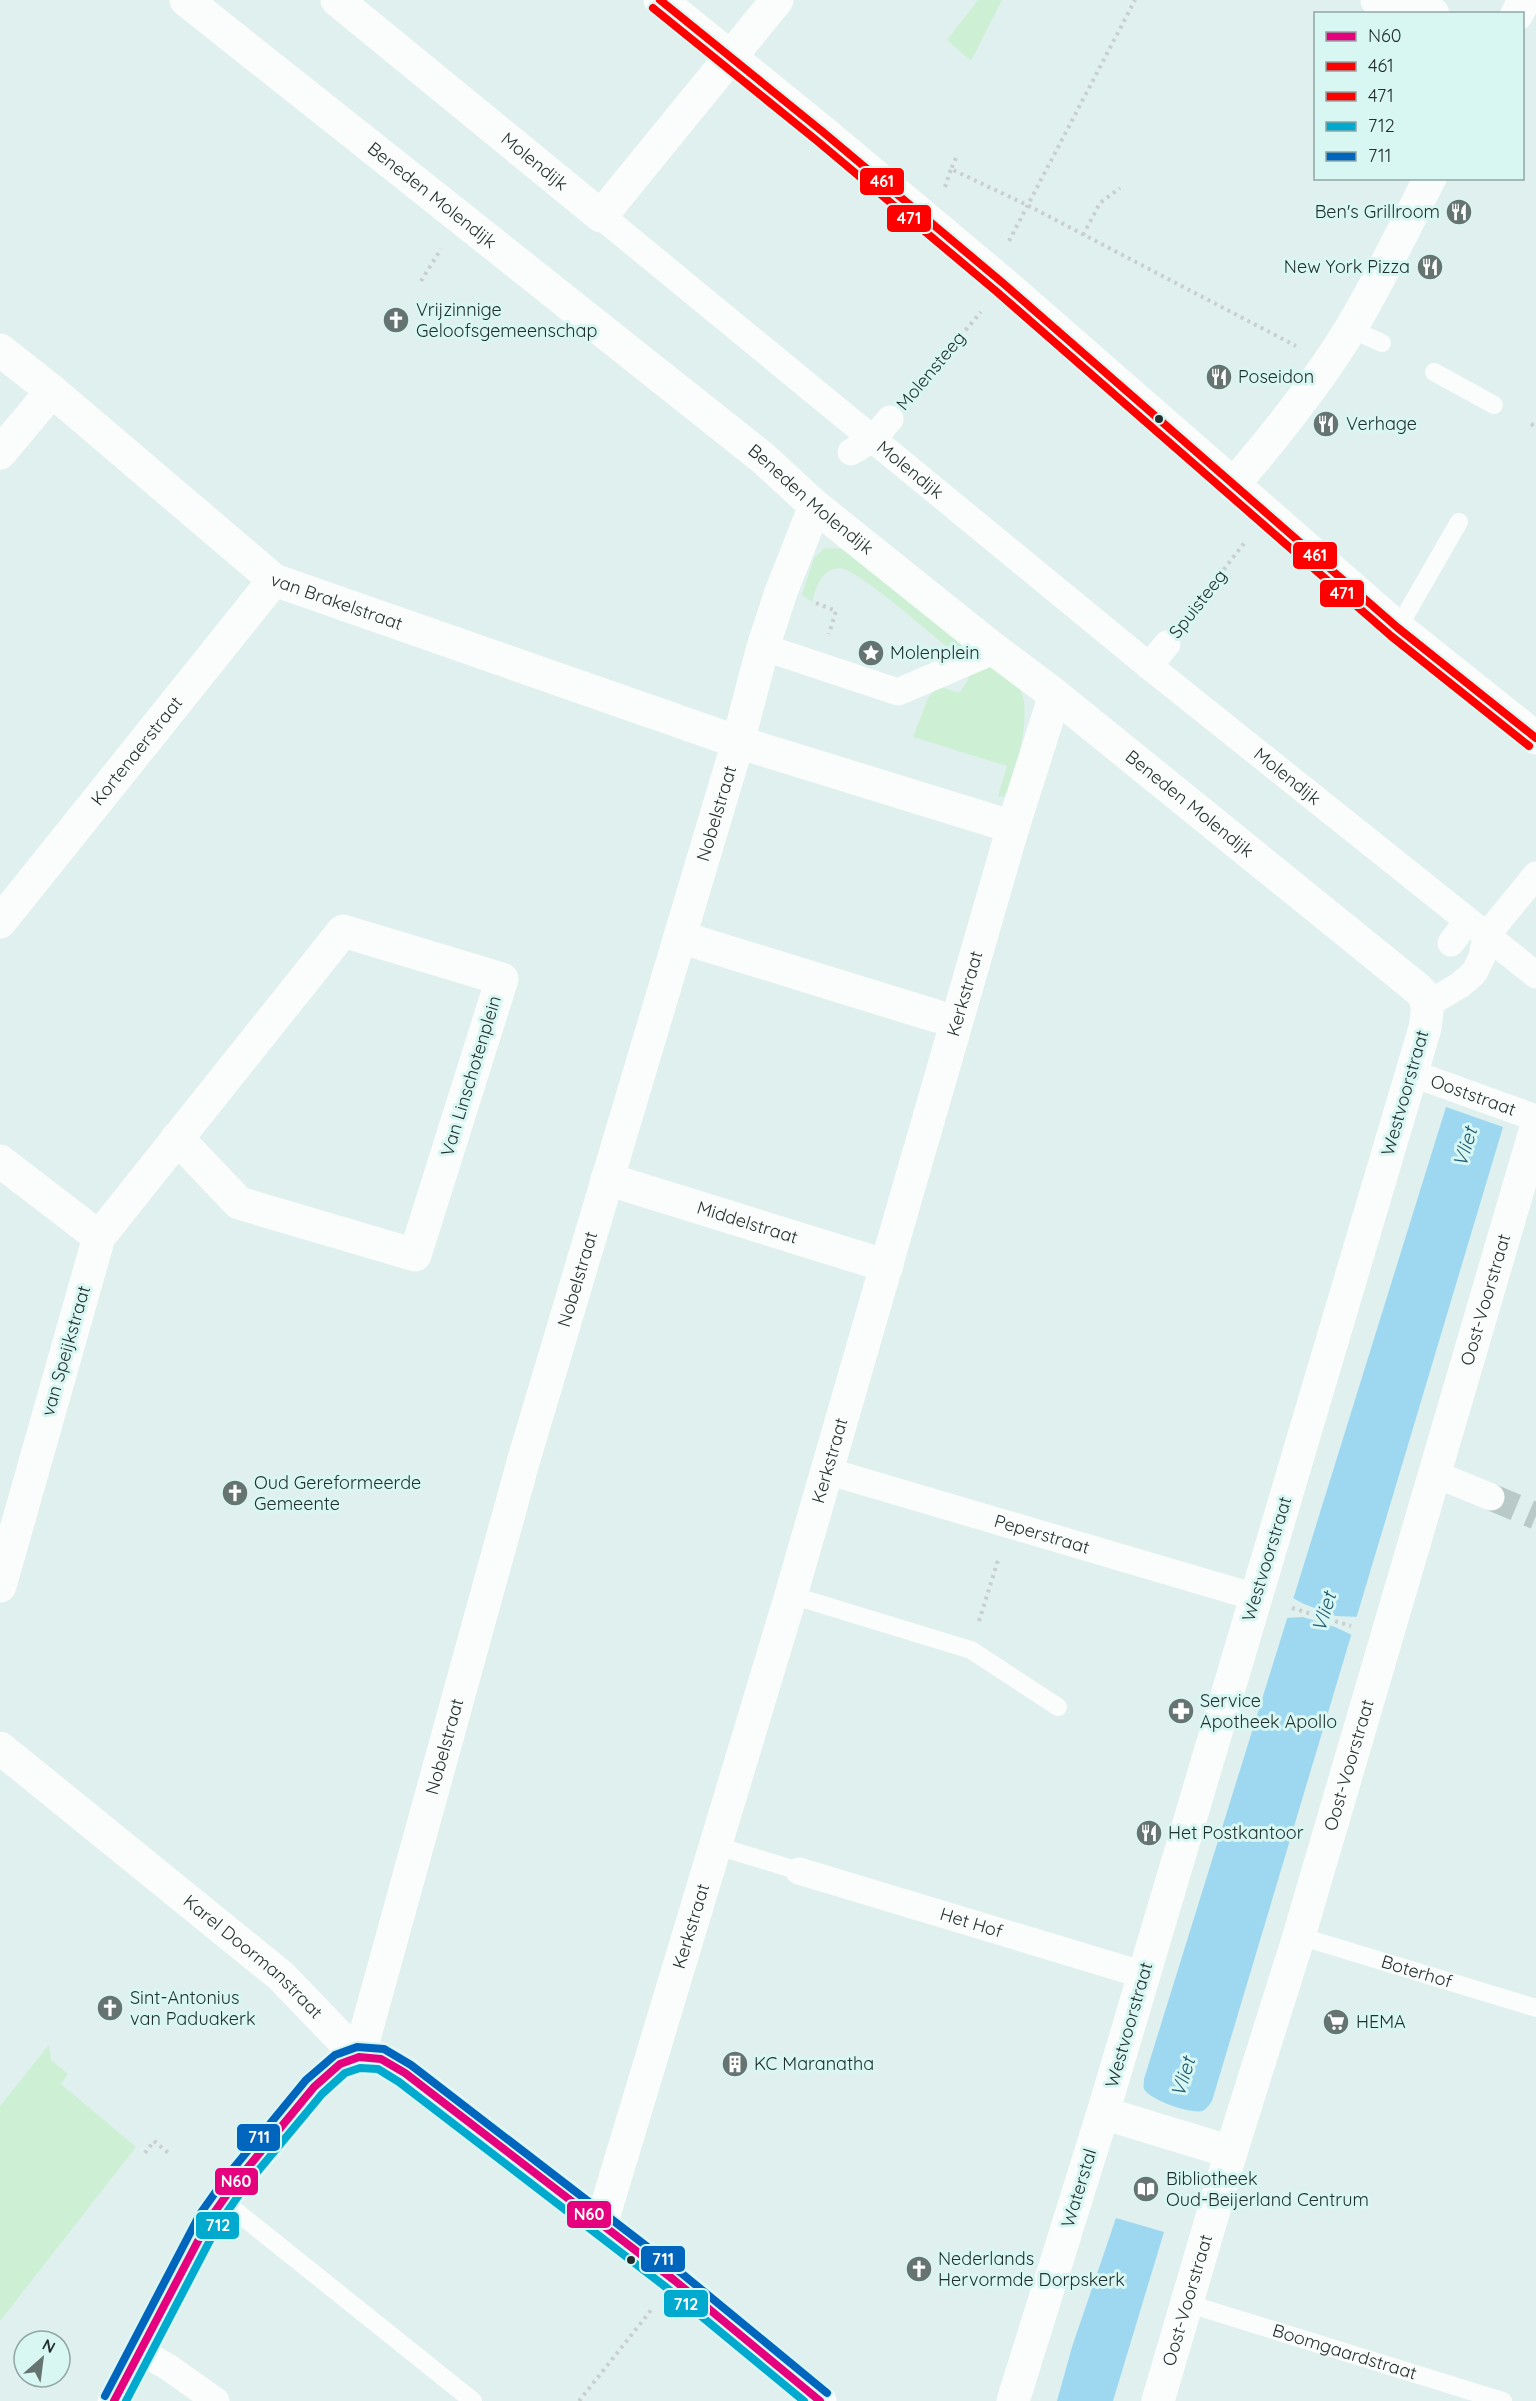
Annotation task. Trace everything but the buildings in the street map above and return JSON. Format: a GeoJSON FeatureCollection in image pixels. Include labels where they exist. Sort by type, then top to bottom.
{"type":"FeatureCollection","features":[{"type":"Feature","properties":{"kind":"street","name":"Beneden Molendijk"},"geometry":{"type":"LineString","coordinates":[[186,0],[762,458],[815,506],[991,647],[1055,695],[1418,989],[1425,995],[1428,1004]]}},
{"type":"Feature","properties":{"kind":"street","name":"Molendijk"},"geometry":{"type":"LineString","coordinates":[[337,0],[871,436],[1094,635],[1149,666],[1536,975]]}},
{"type":"Feature","properties":{"kind":"street"},"geometry":{"type":"LineString","coordinates":[[660,0],[1013,291],[1398,628],[1536,738]]}},
{"type":"Feature","properties":{"kind":"street"},"geometry":{"type":"LineString","coordinates":[[601,216],[777,0]]}},
{"type":"Feature","properties":{"kind":"street"},"geometry":{"type":"LineString","coordinates":[[1377,0],[1425,12]]}},
{"type":"Feature","properties":{"kind":"street"},"geometry":{"type":"LineString","coordinates":[[1233,485],[1269,443],[1329,363],[1355,321],[1429,180]]}},
{"type":"Feature","properties":{"kind":"street","name":"van Brakelstraat"},"geometry":{"type":"LineString","coordinates":[[0,350],[52,391],[274,580],[738,742],[1013,827]]}},
{"type":"Feature","properties":{"kind":"street"},"geometry":{"type":"LineString","coordinates":[[0,453],[52,391]]}},
{"type":"Feature","properties":{"kind":"street","name":"Nobelstraat"},"geometry":{"type":"LineString","coordinates":[[359,2057],[524,1459],[738,742],[763,647],[781,592],[815,506]]}},
{"type":"Feature","properties":{"kind":"street","name":"Kortenaerstraat"},"geometry":{"type":"LineString","coordinates":[[0,922],[274,580]]}},
{"type":"Feature","properties":{"kind":"street","name":"Spuisteeg"},"geometry":{"type":"LineString","coordinates":[[1149,666],[1167,644]]}},
{"type":"Feature","properties":{"kind":"street"},"geometry":{"type":"LineString","coordinates":[[763,647],[898,692],[986,654],[991,647]]}},
{"type":"Feature","properties":{"kind":"street","name":"Kerkstraat"},"geometry":{"type":"LineString","coordinates":[[601,2225],[827,1471],[1013,827],[1055,695]]}},
{"type":"Feature","properties":{"kind":"street"},"geometry":{"type":"LineString","coordinates":[[1451,943],[1477,929],[1536,875]]}},
{"type":"Feature","properties":{"kind":"street"},"geometry":{"type":"LineString","coordinates":[[1428,1004],[1460,985],[1474,973],[1482,957],[1477,929]]}},
{"type":"Feature","properties":{"kind":"street","name":"Van Linschotenplein"},"geometry":{"type":"LineString","coordinates":[[99,1237],[177,1138],[344,931],[502,979],[415,1255],[239,1203],[177,1138]]}},
{"type":"Feature","properties":{"kind":"street"},"geometry":{"type":"LineString","coordinates":[[680,937],[936,1016]]}},
{"type":"Feature","properties":{"kind":"street","name":"Westvoorstraat"},"geometry":{"type":"LineString","coordinates":[[1103,2113],[1425,1028],[1428,1004]]}},
{"type":"Feature","properties":{"kind":"street","name":"Ooststraat"},"geometry":{"type":"LineString","coordinates":[[1411,1073],[1536,1118]]}},
{"type":"Feature","properties":{"kind":"street","name":"Oost-Voorstraat"},"geometry":{"type":"LineString","coordinates":[[1158,2401],[1231,2152],[1299,1936],[1536,1128]]}},
{"type":"Feature","properties":{"kind":"street"},"geometry":{"type":"LineString","coordinates":[[0,1161],[99,1237]]}},
{"type":"Feature","properties":{"kind":"street","name":"Middelstraat"},"geometry":{"type":"LineString","coordinates":[[607,1179],[886,1266]]}},
{"type":"Feature","properties":{"kind":"street","name":"van Speijkstraat"},"geometry":{"type":"LineString","coordinates":[[0,1586],[99,1237]]}},
{"type":"Feature","properties":{"kind":"street","name":"Peperstraat"},"geometry":{"type":"LineString","coordinates":[[827,1471],[1256,1597]]}},
{"type":"Feature","properties":{"kind":"street"},"geometry":{"type":"LineString","coordinates":[[1435,1474],[1491,1497]]}},
{"type":"Feature","properties":{"kind":"street","name":"Karel Doormanstraat"},"geometry":{"type":"LineString","coordinates":[[0,1748],[281,1976],[359,2057]]}},
{"type":"Feature","properties":{"kind":"street","name":"Het Hof"},"geometry":{"type":"LineString","coordinates":[[798,1871],[1144,1974]]}},
{"type":"Feature","properties":{"kind":"street"},"geometry":{"type":"LineString","coordinates":[[114,2401],[185,2262],[222,2200],[314,2086],[340,2064],[359,2057],[381,2059],[405,2073],[674,2280],[820,2401]]}},
{"type":"Feature","properties":{"kind":"street"},"geometry":{"type":"LineString","coordinates":[[1103,2113],[1231,2152]]}},
{"type":"Feature","properties":{"kind":"street","name":"Waterstal"},"geometry":{"type":"LineString","coordinates":[[1013,2401],[1103,2113]]}},
{"type":"Feature","properties":{"kind":"street"},"geometry":{"type":"LineString","coordinates":[[140,2351],[168,2367],[216,2401]]}},
{"type":"Feature","properties":{"kind":"lane"},"geometry":{"type":"LineString","coordinates":[[1355,321],[1382,343]]}},
{"type":"Feature","properties":{"kind":"lane"},"geometry":{"type":"LineString","coordinates":[[1434,372],[1494,405]]}},
{"type":"Feature","properties":{"kind":"lane"},"geometry":{"type":"LineString","coordinates":[[1398,628],[1459,522]]}},
{"type":"Feature","properties":{"kind":"lane"},"geometry":{"type":"LineString","coordinates":[[790,1595],[971,1650],[1058,1707]]}},
{"type":"Feature","properties":{"kind":"lane"},"geometry":{"type":"LineString","coordinates":[[714,1845],[798,1871]]}},
{"type":"Feature","properties":{"kind":"lane","name":"Boterhof"},"geometry":{"type":"LineString","coordinates":[[1299,1936],[1536,2008]]}},
{"type":"Feature","properties":{"kind":"lane"},"geometry":{"type":"LineString","coordinates":[[222,2200],[473,2401]]}},
{"type":"Feature","properties":{"kind":"lane","name":"Boomgaardstraat"},"geometry":{"type":"LineString","coordinates":[[1186,2303],[1503,2401]]}},
{"type":"Feature","properties":{"kind":"path"},"geometry":{"type":"LineString","coordinates":[[1008,242],[1029,206],[1135,0]]}},
{"type":"Feature","properties":{"kind":"path"},"geometry":{"type":"LineString","coordinates":[[956,158],[951,169],[1029,206],[1329,363]]}},
{"type":"Feature","properties":{"kind":"path"},"geometry":{"type":"LineString","coordinates":[[1083,235],[1100,203],[1120,188]]}},
{"type":"Feature","properties":{"kind":"path","name":"Molensteeg"},"geometry":{"type":"LineString","coordinates":[[871,436],[988,303]]}},
{"type":"Feature","properties":{"kind":"path"},"geometry":{"type":"LineString","coordinates":[[1531,424],[1536,426]]}},
{"type":"Feature","properties":{"kind":"path","name":"Spuisteeg"},"geometry":{"type":"LineString","coordinates":[[1167,644],[1246,541]]}},
{"type":"Feature","properties":{"kind":"path"},"geometry":{"type":"LineString","coordinates":[[781,592],[836,611],[820,666]]}},
{"type":"Feature","properties":{"kind":"path"},"geometry":{"type":"LineString","coordinates":[[971,1650],[1008,1524]]}},
{"type":"Feature","properties":{"kind":"path"},"geometry":{"type":"LineString","coordinates":[[1288,1606],[1357,1628]]}},
{"type":"Feature","properties":{"kind":"path"},"geometry":{"type":"LineString","coordinates":[[145,2153],[154,2141],[171,2155]]}},
{"type":"Feature","properties":{"kind":"path"},"geometry":{"type":"LineString","coordinates":[[579,2401],[674,2280]]}},
{"type":"Feature","properties":{"kind":"green space"},"geometry":{"type":"Polygon","coordinates":[[[978,0],[1002,0],[971,61],[947,40],[978,0]]]}},
{"type":"Feature","properties":{"kind":"green space"},"geometry":{"type":"Polygon","coordinates":[[[825,548],[842,549],[971,647],[960,654],[951,650],[878,590],[848,571],[839,568],[833,569],[824,576],[812,602],[802,595],[814,558],[825,548]]]}},
{"type":"Feature","properties":{"kind":"green space"},"geometry":{"type":"Polygon","coordinates":[[[996,666],[1018,688],[1023,697],[1024,706],[1023,734],[1017,764],[1008,790],[1003,797],[998,796],[1007,766],[913,737],[928,698],[935,690],[942,687],[959,693],[967,682],[971,670],[996,666]]]}},
{"type":"Feature","properties":{"kind":"green space"},"geometry":{"type":"Polygon","coordinates":[[[49,2045],[51,2060],[68,2074],[61,2084],[136,2147],[0,2321],[0,2106],[49,2045]]]}},
{"type":"Feature","properties":{"kind":"water","name":"Vliet"},"geometry":{"type":"Polygon","coordinates":[[[1446,1107],[1503,1127],[1212,2101],[1202,2111],[1180,2108],[1154,2098],[1144,2089],[1144,2079],[1446,1107]]]}},
{"type":"Feature","properties":{"kind":"water"},"geometry":{"type":"Polygon","coordinates":[[[1116,2218],[1164,2232],[1113,2401],[1057,2401],[1072,2347],[1116,2218]]]}},
{"type":"Feature","properties":{"kind":"pier"},"geometry":{"type":"Polygon","coordinates":[[[1291,1597],[1336,1616],[1359,1617],[1354,1636],[1335,1627],[1303,1617],[1284,1618],[1291,1597]]]}},
{"type":"Feature","properties":{"kind":"tunnel"},"geometry":{"type":"LineString","coordinates":[[1491,1497],[1536,1516]]}},
{"type":"Feature","properties":{"kind":"transit line","name":"461"},"geometry":{"type":"LineString","coordinates":[[660,0],[823,132],[1004,284],[1398,628],[1536,738]]}},
{"type":"Feature","properties":{"kind":"transit line","name":"471"},"geometry":{"type":"LineString","coordinates":[[653,8],[816,140],[997,292],[1391,636],[1529,746]]}},
{"type":"Feature","properties":{"kind":"transit line","name":"711"},"geometry":{"type":"LineString","coordinates":[[105,2396],[200,2214],[227,2176],[306,2080],[335,2055],[357,2047],[384,2049],[411,2065],[680,2272],[827,2393]]}},
{"type":"Feature","properties":{"kind":"transit line","name":"N60"},"geometry":{"type":"LineString","coordinates":[[114,2401],[209,2220],[235,2183],[314,2087],[340,2064],[359,2057],[381,2059],[405,2073],[674,2280],[820,2401]]}},
{"type":"Feature","properties":{"kind":"transit line","name":"712"},"geometry":{"type":"LineString","coordinates":[[126,2401],[218,2225],[243,2189],[322,2094],[345,2073],[360,2068],[378,2069],[399,2082],[667,2288],[804,2401]]}},
{"type":"Feature","properties":{"kind":"place","name":"Ben's Grillroom"},"geometry":{"type":"Point","coordinates":[1459,212]}},
{"type":"Feature","properties":{"kind":"place","name":"New York Pizza"},"geometry":{"type":"Point","coordinates":[1430,267]}},
{"type":"Feature","properties":{"kind":"place","name":"Vrijzinnige Geloofsgemeenschap"},"geometry":{"type":"Point","coordinates":[396,320]}},
{"type":"Feature","properties":{"kind":"place","name":"Poseidon"},"geometry":{"type":"Point","coordinates":[1219,377]}},
{"type":"Feature","properties":{"kind":"place","name":"Verhage"},"geometry":{"type":"Point","coordinates":[1326,424]}},
{"type":"Feature","properties":{"kind":"place","name":"Molenplein"},"geometry":{"type":"Point","coordinates":[871,653]}},
{"type":"Feature","properties":{"kind":"place","name":"Oud Gereformeerde Gemeente"},"geometry":{"type":"Point","coordinates":[235,1493]}},
{"type":"Feature","properties":{"kind":"place","name":"Service Apotheek Apollo"},"geometry":{"type":"Point","coordinates":[1181,1711]}},
{"type":"Feature","properties":{"kind":"place","name":"Het Postkantoor"},"geometry":{"type":"Point","coordinates":[1149,1833]}},
{"type":"Feature","properties":{"kind":"place","name":"Sint-Antonius van Paduakerk"},"geometry":{"type":"Point","coordinates":[110,2008]}},
{"type":"Feature","properties":{"kind":"place","name":"HEMA"},"geometry":{"type":"Point","coordinates":[1336,2022]}},
{"type":"Feature","properties":{"kind":"place","name":"KC Maranatha"},"geometry":{"type":"Point","coordinates":[735,2064]}},
{"type":"Feature","properties":{"kind":"place","name":"Bibliotheek Oud-Beijerland Centrum"},"geometry":{"type":"Point","coordinates":[1146,2189]}},
{"type":"Feature","properties":{"kind":"place","name":"Nederlands Hervormde Dorpskerk"},"geometry":{"type":"Point","coordinates":[919,2269]}}]}
